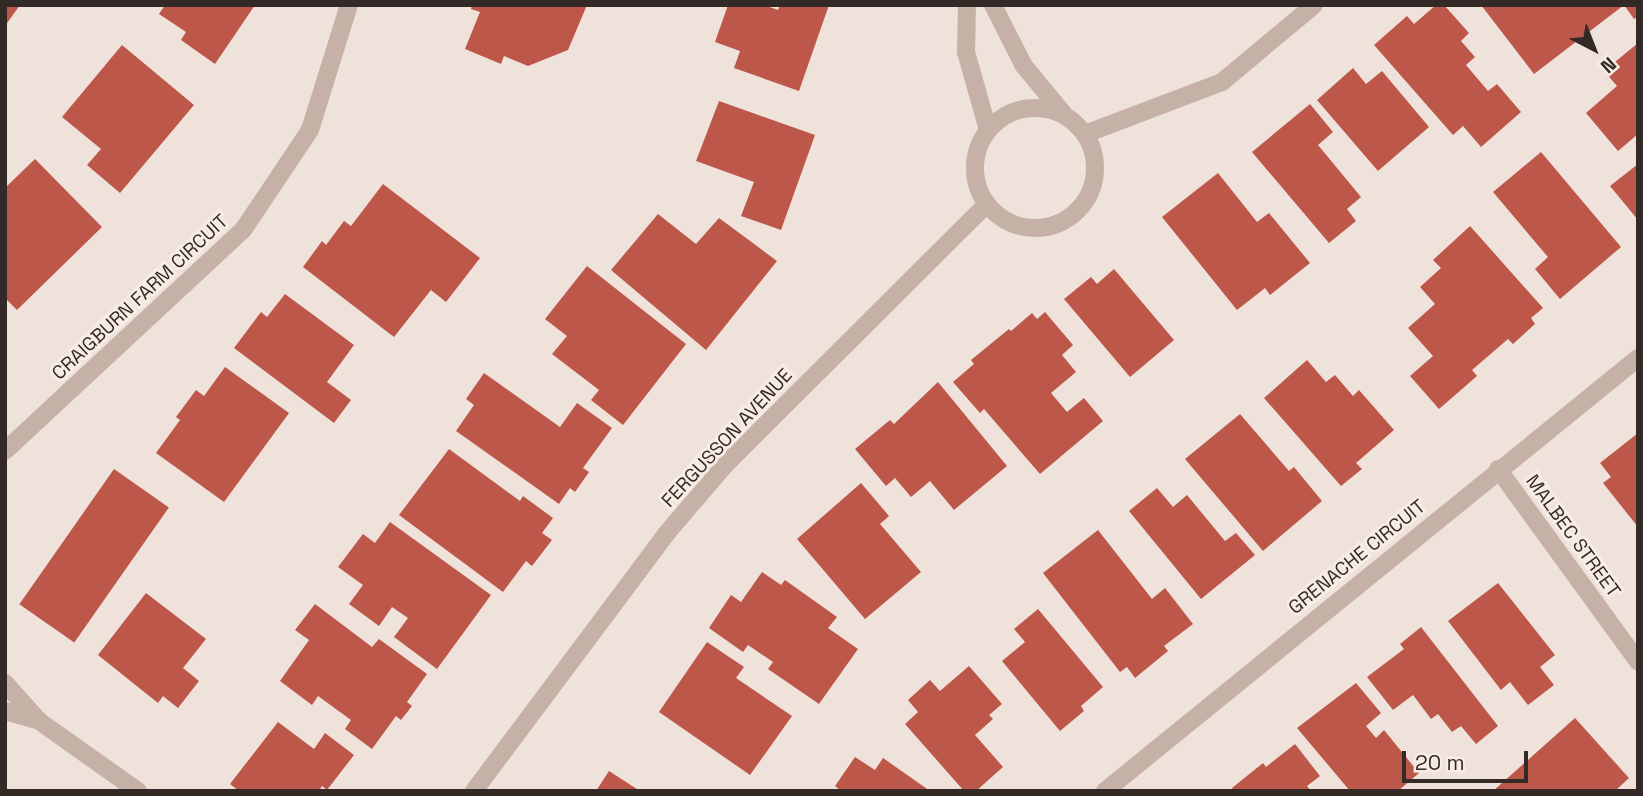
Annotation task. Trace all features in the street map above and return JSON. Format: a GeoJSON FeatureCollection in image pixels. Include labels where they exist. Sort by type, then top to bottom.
{"type":"FeatureCollection","features":[{"type":"Feature","properties":{"kind":"street","name":"CRAIGBURN FARM CIRCUIT"},"geometry":{"type":"LineString","coordinates":[[5,451],[243,230],[310,130],[349,5]]}},
{"type":"Feature","properties":{"kind":"street"},"geometry":{"type":"LineString","coordinates":[[967,5],[966,52],[988,130]]}},
{"type":"Feature","properties":{"kind":"street"},"geometry":{"type":"LineString","coordinates":[[993,5],[1024,66],[1063,114],[1085,134],[1094,153],[1095,174],[1090,193],[1077,210],[1061,222],[1041,228],[1021,226],[1002,218],[987,204],[979,190],[975,159],[988,130],[1004,116],[1023,108],[1044,108],[1063,114]]}},
{"type":"Feature","properties":{"kind":"street"},"geometry":{"type":"LineString","coordinates":[[1085,134],[1222,82],[1314,5]]}},
{"type":"Feature","properties":{"kind":"street","name":"FERGUSSON AVENUE"},"geometry":{"type":"LineString","coordinates":[[474,791],[666,534],[725,465],[987,204]]}},
{"type":"Feature","properties":{"kind":"street","name":"GRENACHE CIRCUIT"},"geometry":{"type":"LineString","coordinates":[[1105,791],[1498,468],[1638,358]]}},
{"type":"Feature","properties":{"kind":"street","name":"MALBEC STREET"},"geometry":{"type":"LineString","coordinates":[[1498,468],[1638,662]]}},
{"type":"Feature","properties":{"kind":"street"},"geometry":{"type":"LineString","coordinates":[[5,683],[39,720],[138,791]]}},
{"type":"Feature","properties":{"kind":"street"},"geometry":{"type":"LineString","coordinates":[[5,711],[39,720]]}},
{"type":"Feature","properties":{"kind":"building"},"geometry":{"type":"Polygon","coordinates":[[[5,5],[20,5],[5,26],[5,5]]]}},
{"type":"Feature","properties":{"kind":"building"},"geometry":{"type":"Polygon","coordinates":[[[165,5],[255,5],[215,64],[181,40],[186,32],[159,14],[165,5]]]}},
{"type":"Feature","properties":{"kind":"building"},"geometry":{"type":"Polygon","coordinates":[[[472,5],[587,5],[568,50],[528,66],[504,56],[501,64],[465,49],[480,12],[471,9],[472,5]]]}},
{"type":"Feature","properties":{"kind":"building"},"geometry":{"type":"Polygon","coordinates":[[[728,5],[764,5],[778,10],[780,5],[829,5],[799,91],[734,68],[740,51],[715,42],[728,5]]]}},
{"type":"Feature","properties":{"kind":"building"},"geometry":{"type":"Polygon","coordinates":[[[1436,5],[1444,5],[1469,33],[1461,41],[1475,57],[1466,65],[1488,91],[1497,84],[1521,112],[1481,147],[1463,126],[1453,135],[1374,45],[1407,16],[1414,24],[1436,5]]]}},
{"type":"Feature","properties":{"kind":"building"},"geometry":{"type":"Polygon","coordinates":[[[1481,5],[1624,5],[1534,74],[1481,5]]]}},
{"type":"Feature","properties":{"kind":"building"},"geometry":{"type":"Polygon","coordinates":[[[1624,5],[1638,5],[1638,17],[1634,19],[1624,5]]]}},
{"type":"Feature","properties":{"kind":"building"},"geometry":{"type":"Polygon","coordinates":[[[1638,43],[1638,134],[1618,151],[1586,113],[1617,86],[1604,71],[1638,43]]]}},
{"type":"Feature","properties":{"kind":"building"},"geometry":{"type":"Polygon","coordinates":[[[122,45],[194,105],[120,193],[87,165],[101,149],[62,117],[122,45]]]}},
{"type":"Feature","properties":{"kind":"building"},"geometry":{"type":"Polygon","coordinates":[[[1353,68],[1366,84],[1382,71],[1429,127],[1378,171],[1317,100],[1353,68]]]}},
{"type":"Feature","properties":{"kind":"building"},"geometry":{"type":"Polygon","coordinates":[[[719,101],[815,135],[781,230],[741,216],[754,182],[696,161],[719,101]]]}},
{"type":"Feature","properties":{"kind":"building"},"geometry":{"type":"Polygon","coordinates":[[[1310,104],[1333,132],[1318,145],[1361,197],[1347,209],[1356,221],[1329,243],[1252,152],[1310,104]]]}},
{"type":"Feature","properties":{"kind":"building"},"geometry":{"type":"Polygon","coordinates":[[[1541,152],[1621,247],[1560,299],[1535,269],[1548,257],[1493,192],[1541,152]]]}},
{"type":"Feature","properties":{"kind":"building"},"geometry":{"type":"Polygon","coordinates":[[[35,159],[102,227],[17,310],[5,298],[5,188],[35,159]]]}},
{"type":"Feature","properties":{"kind":"building"},"geometry":{"type":"Polygon","coordinates":[[[1638,164],[1638,220],[1610,186],[1638,164]]]}},
{"type":"Feature","properties":{"kind":"building"},"geometry":{"type":"Polygon","coordinates":[[[1218,173],[1257,222],[1269,213],[1310,263],[1270,295],[1265,288],[1237,310],[1162,217],[1218,173]]]}},
{"type":"Feature","properties":{"kind":"building"},"geometry":{"type":"Polygon","coordinates":[[[383,184],[480,258],[446,302],[431,290],[394,337],[303,267],[322,241],[326,245],[344,221],[351,226],[383,184]]]}},
{"type":"Feature","properties":{"kind":"building"},"geometry":{"type":"Polygon","coordinates":[[[658,214],[696,244],[719,218],[777,261],[706,350],[611,270],[658,214]]]}},
{"type":"Feature","properties":{"kind":"building"},"geometry":{"type":"Polygon","coordinates":[[[1470,226],[1543,308],[1531,318],[1535,324],[1513,344],[1508,339],[1472,370],[1477,376],[1439,409],[1410,376],[1433,356],[1408,328],[1435,304],[1420,287],[1441,268],[1433,260],[1470,226]]]}},
{"type":"Feature","properties":{"kind":"building"},"geometry":{"type":"Polygon","coordinates":[[[587,266],[686,344],[623,425],[591,400],[599,390],[552,354],[567,336],[545,319],[587,266]]]}},
{"type":"Feature","properties":{"kind":"building"},"geometry":{"type":"Polygon","coordinates":[[[1114,269],[1174,340],[1130,377],[1064,299],[1091,277],[1097,284],[1114,269]]]}},
{"type":"Feature","properties":{"kind":"building"},"geometry":{"type":"Polygon","coordinates":[[[285,294],[354,345],[327,382],[351,400],[334,423],[234,348],[261,312],[267,317],[285,294]]]}},
{"type":"Feature","properties":{"kind":"building"},"geometry":{"type":"Polygon","coordinates":[[[1045,312],[1073,345],[1062,355],[1076,372],[1051,393],[1067,412],[1084,398],[1103,421],[1040,474],[984,409],[980,413],[953,382],[974,364],[971,360],[1009,329],[1011,331],[1032,313],[1037,319],[1045,312]]]}},
{"type":"Feature","properties":{"kind":"building"},"geometry":{"type":"Polygon","coordinates":[[[1307,360],[1326,382],[1335,375],[1353,396],[1359,390],[1394,430],[1356,463],[1362,469],[1341,486],[1264,398],[1307,360]]]}},
{"type":"Feature","properties":{"kind":"building"},"geometry":{"type":"Polygon","coordinates":[[[225,367],[289,413],[224,502],[156,453],[180,420],[176,417],[196,390],[204,396],[225,367]]]}},
{"type":"Feature","properties":{"kind":"building"},"geometry":{"type":"Polygon","coordinates":[[[484,373],[560,427],[577,403],[612,428],[583,468],[589,472],[575,492],[570,488],[559,504],[456,431],[474,405],[466,399],[484,373]]]}},
{"type":"Feature","properties":{"kind":"building"},"geometry":{"type":"Polygon","coordinates":[[[938,382],[1007,466],[954,510],[930,481],[911,497],[895,478],[886,486],[855,449],[890,420],[894,424],[938,382]]]}},
{"type":"Feature","properties":{"kind":"building"},"geometry":{"type":"Polygon","coordinates":[[[1240,414],[1289,471],[1294,467],[1322,501],[1263,551],[1185,459],[1240,414]]]}},
{"type":"Feature","properties":{"kind":"building"},"geometry":{"type":"Polygon","coordinates":[[[1638,433],[1638,527],[1603,483],[1611,477],[1600,463],[1638,433]]]}},
{"type":"Feature","properties":{"kind":"building"},"geometry":{"type":"Polygon","coordinates":[[[449,449],[520,501],[523,496],[553,518],[542,533],[552,540],[532,566],[526,561],[503,592],[399,515],[449,449]]]}},
{"type":"Feature","properties":{"kind":"building"},"geometry":{"type":"Polygon","coordinates":[[[114,469],[169,507],[74,643],[19,604],[114,469]]]}},
{"type":"Feature","properties":{"kind":"building"},"geometry":{"type":"Polygon","coordinates":[[[861,483],[889,516],[880,524],[921,572],[865,619],[797,539],[861,483]]]}},
{"type":"Feature","properties":{"kind":"building"},"geometry":{"type":"Polygon","coordinates":[[[1157,488],[1173,507],[1187,495],[1225,541],[1236,533],[1255,555],[1201,599],[1129,511],[1157,488]]]}},
{"type":"Feature","properties":{"kind":"building"},"geometry":{"type":"Polygon","coordinates":[[[390,522],[491,595],[437,669],[394,637],[408,618],[392,607],[379,626],[349,604],[363,585],[338,567],[363,534],[375,543],[390,522]]]}},
{"type":"Feature","properties":{"kind":"building"},"geometry":{"type":"Polygon","coordinates":[[[1098,530],[1152,599],[1165,588],[1193,624],[1164,646],[1168,651],[1135,678],[1127,667],[1120,672],[1043,573],[1098,530]]]}},
{"type":"Feature","properties":{"kind":"building"},"geometry":{"type":"Polygon","coordinates":[[[762,572],[781,585],[785,580],[837,617],[828,628],[858,649],[819,704],[768,669],[773,662],[748,645],[743,652],[709,628],[731,595],[741,602],[762,572]]]}},
{"type":"Feature","properties":{"kind":"building"},"geometry":{"type":"Polygon","coordinates":[[[1498,583],[1555,655],[1540,667],[1554,685],[1528,705],[1510,682],[1501,690],[1448,621],[1498,583]]]}},
{"type":"Feature","properties":{"kind":"building"},"geometry":{"type":"Polygon","coordinates":[[[146,593],[206,639],[183,668],[199,681],[178,708],[163,696],[158,703],[98,655],[146,593]]]}},
{"type":"Feature","properties":{"kind":"building"},"geometry":{"type":"Polygon","coordinates":[[[315,604],[372,647],[379,639],[427,674],[407,702],[412,706],[401,720],[396,716],[372,749],[345,729],[351,720],[318,696],[312,705],[280,681],[309,640],[295,630],[315,604]]]}},
{"type":"Feature","properties":{"kind":"building"},"geometry":{"type":"Polygon","coordinates":[[[1038,609],[1103,687],[1081,706],[1084,711],[1060,731],[1002,661],[1025,642],[1014,629],[1038,609]]]}},
{"type":"Feature","properties":{"kind":"building"},"geometry":{"type":"Polygon","coordinates":[[[1421,627],[1498,726],[1476,744],[1461,726],[1452,732],[1438,714],[1431,719],[1413,695],[1393,710],[1367,677],[1404,649],[1400,644],[1421,627]]]}},
{"type":"Feature","properties":{"kind":"building"},"geometry":{"type":"Polygon","coordinates":[[[707,642],[744,667],[736,678],[792,716],[750,775],[659,712],[707,642]]]}},
{"type":"Feature","properties":{"kind":"building"},"geometry":{"type":"Polygon","coordinates":[[[969,666],[1002,704],[989,715],[993,719],[975,735],[1003,767],[976,791],[964,791],[905,724],[918,712],[908,700],[930,680],[940,691],[969,666]]]}},
{"type":"Feature","properties":{"kind":"building"},"geometry":{"type":"Polygon","coordinates":[[[1356,683],[1381,713],[1366,726],[1376,738],[1384,730],[1419,773],[1398,791],[1350,791],[1297,728],[1356,683]]]}},
{"type":"Feature","properties":{"kind":"building"},"geometry":{"type":"Polygon","coordinates":[[[1575,718],[1629,778],[1615,791],[1493,791],[1575,718]]]}},
{"type":"Feature","properties":{"kind":"building"},"geometry":{"type":"Polygon","coordinates":[[[278,722],[314,749],[325,733],[354,755],[327,790],[322,786],[319,791],[239,791],[230,784],[278,722]]]}},
{"type":"Feature","properties":{"kind":"building"},"geometry":{"type":"Polygon","coordinates":[[[1295,744],[1320,776],[1307,786],[1311,791],[1234,791],[1232,788],[1263,763],[1266,767],[1295,744]]]}},
{"type":"Feature","properties":{"kind":"building"},"geometry":{"type":"Polygon","coordinates":[[[855,757],[875,770],[883,758],[930,791],[841,791],[835,786],[855,757]]]}},
{"type":"Feature","properties":{"kind":"building"},"geometry":{"type":"Polygon","coordinates":[[[609,771],[640,791],[596,791],[609,771]]]}}]}
